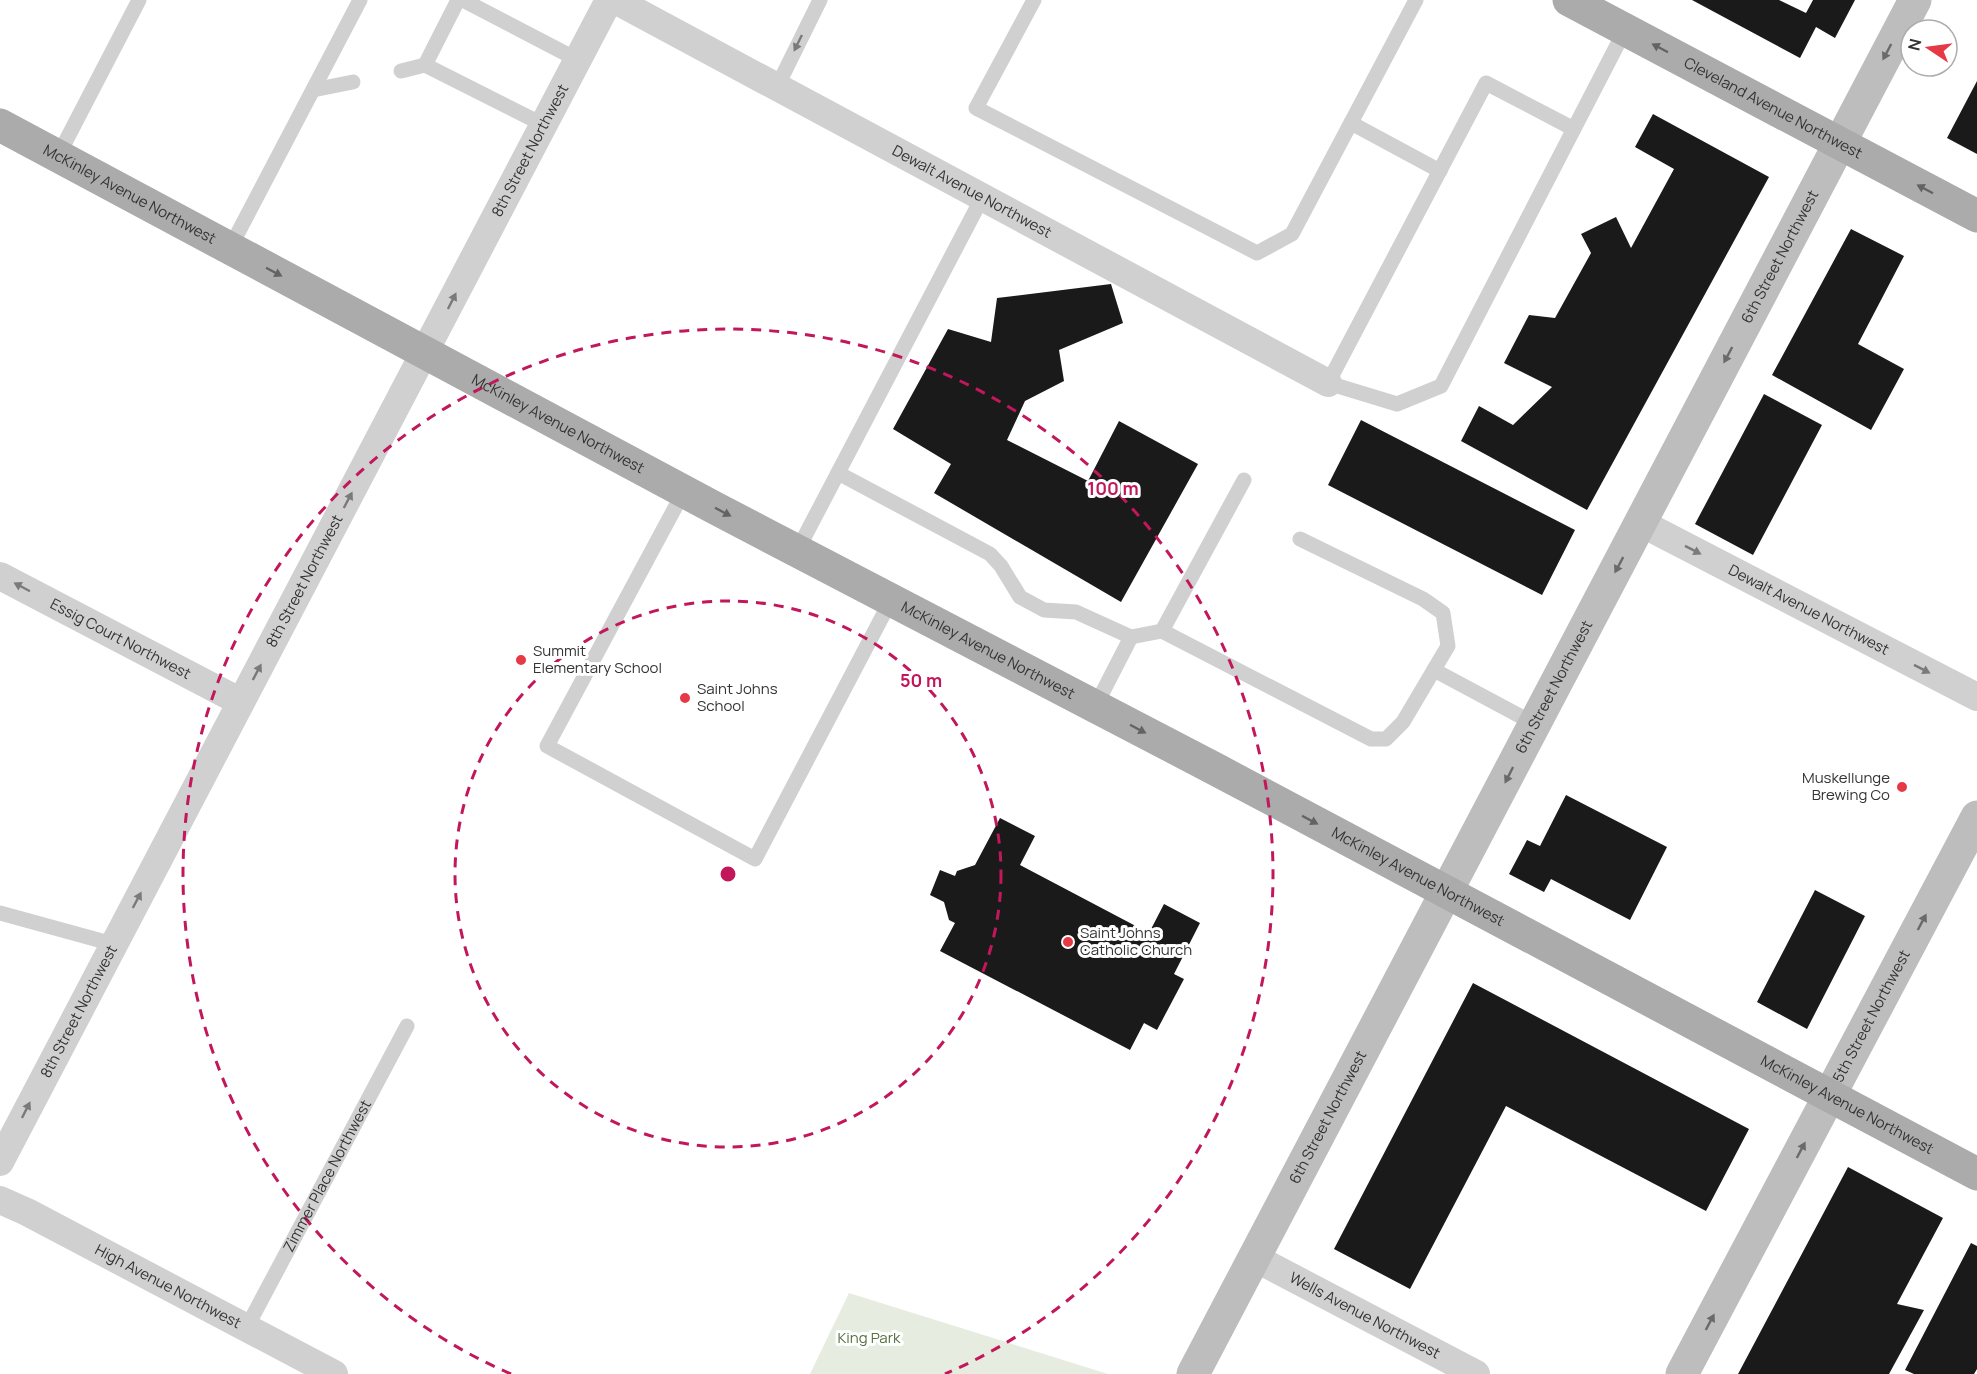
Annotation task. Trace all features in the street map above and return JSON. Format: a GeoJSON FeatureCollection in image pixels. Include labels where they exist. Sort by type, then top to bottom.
{"type":"FeatureCollection","features":[{"type":"Feature","properties":{"kind":"main road","name":"Cleveland Avenue Northwest"},"geometry":{"type":"LineString","coordinates":[[1569,0],[1977,216]]}},
{"type":"Feature","properties":{"kind":"main road","name":"6th Street Northwest"},"geometry":{"type":"LineString","coordinates":[[1193,1374],[1915,0]]}},
{"type":"Feature","properties":{"kind":"main road","name":"McKinley Avenue Northwest"},"geometry":{"type":"LineString","coordinates":[[0,125],[684,492],[1977,1174]]}},
{"type":"Feature","properties":{"kind":"main road","name":"5th Street Northwest"},"geometry":{"type":"LineString","coordinates":[[1682,1374],[1977,817]]}},
{"type":"Feature","properties":{"kind":"street","name":"8th Street Northwest"},"geometry":{"type":"LineString","coordinates":[[0,1162],[609,0]]}},
{"type":"Feature","properties":{"kind":"street","name":"Dewalt Avenue Northwest"},"geometry":{"type":"LineString","coordinates":[[615,0],[1328,383]]}},
{"type":"Feature","properties":{"kind":"street","name":"Dewalt Avenue Northwest"},"geometry":{"type":"LineString","coordinates":[[1641,523],[1977,697]]}},
{"type":"Feature","properties":{"kind":"street","name":"Essig Court Northwest"},"geometry":{"type":"LineString","coordinates":[[0,576],[241,702]]}},
{"type":"Feature","properties":{"kind":"street","name":"High Avenue Northwest"},"geometry":{"type":"LineString","coordinates":[[0,1200],[27,1212],[334,1374]]}},
{"type":"Feature","properties":{"kind":"street","name":"Wells Avenue Northwest"},"geometry":{"type":"LineString","coordinates":[[1255,1258],[1476,1374]]}},
{"type":"Feature","properties":{"kind":"lane"},"geometry":{"type":"LineString","coordinates":[[58,156],[139,0]]}},
{"type":"Feature","properties":{"kind":"lane"},"geometry":{"type":"LineString","coordinates":[[230,248],[360,0]]}},
{"type":"Feature","properties":{"kind":"lane"},"geometry":{"type":"LineString","coordinates":[[425,65],[458,0]]}},
{"type":"Feature","properties":{"kind":"lane"},"geometry":{"type":"LineString","coordinates":[[463,0],[578,60]]}},
{"type":"Feature","properties":{"kind":"lane"},"geometry":{"type":"LineString","coordinates":[[777,87],[820,0]]}},
{"type":"Feature","properties":{"kind":"lane"},"geometry":{"type":"LineString","coordinates":[[1034,0],[976,108],[1257,253],[1292,234],[1416,0]]}},
{"type":"Feature","properties":{"kind":"lane"},"geometry":{"type":"LineString","coordinates":[[1574,129],[1486,83],[1328,383],[1397,404],[1441,386],[1574,129],[1625,30]]}},
{"type":"Feature","properties":{"kind":"lane"},"geometry":{"type":"LineString","coordinates":[[401,71],[425,65],[544,125]]}},
{"type":"Feature","properties":{"kind":"lane"},"geometry":{"type":"LineString","coordinates":[[313,90],[353,82]]}},
{"type":"Feature","properties":{"kind":"lane"},"geometry":{"type":"LineString","coordinates":[[1351,123],[1440,171]]}},
{"type":"Feature","properties":{"kind":"lane"},"geometry":{"type":"LineString","coordinates":[[797,551],[982,198]]}},
{"type":"Feature","properties":{"kind":"lane"},"geometry":{"type":"LineString","coordinates":[[838,473],[990,554],[1001,566],[1020,597],[1044,610],[1076,612],[1131,637],[1162,631],[1371,739],[1386,739],[1396,732],[1448,646],[1443,614],[1423,599],[1300,539]]}},
{"type":"Feature","properties":{"kind":"lane"},"geometry":{"type":"LineString","coordinates":[[1162,631],[1244,480]]}},
{"type":"Feature","properties":{"kind":"lane"},"geometry":{"type":"LineString","coordinates":[[684,492],[548,746],[755,859],[891,600]]}},
{"type":"Feature","properties":{"kind":"lane"},"geometry":{"type":"LineString","coordinates":[[1095,707],[1131,637]]}},
{"type":"Feature","properties":{"kind":"lane"},"geometry":{"type":"LineString","coordinates":[[1434,670],[1535,724]]}},
{"type":"Feature","properties":{"kind":"lane"},"geometry":{"type":"LineString","coordinates":[[0,913],[113,945]]}},
{"type":"Feature","properties":{"kind":"lane","name":"Zimmer Place Northwest"},"geometry":{"type":"LineString","coordinates":[[247,1327],[407,1026]]}},
{"type":"Feature","properties":{"kind":"green space","name":"King Park"},"geometry":{"type":"Polygon","coordinates":[[[849,1293],[1108,1374],[810,1374],[849,1293]]]}},
{"type":"Feature","properties":{"kind":"building"},"geometry":{"type":"Polygon","coordinates":[[[1692,0],[1779,0],[1806,13],[1813,0],[1855,0],[1835,38],[1816,27],[1800,58],[1692,0]]]}},
{"type":"Feature","properties":{"kind":"building"},"geometry":{"type":"Polygon","coordinates":[[[1977,81],[1977,154],[1947,138],[1977,81]]]}},
{"type":"Feature","properties":{"kind":"building"},"geometry":{"type":"Polygon","coordinates":[[[1653,114],[1769,177],[1587,510],[1461,441],[1479,406],[1513,425],[1552,387],[1504,363],[1529,315],[1555,318],[1591,253],[1581,234],[1616,217],[1631,248],[1674,169],[1635,147],[1653,114]]]}},
{"type":"Feature","properties":{"kind":"building"},"geometry":{"type":"Polygon","coordinates":[[[1851,229],[1904,256],[1858,344],[1904,369],[1871,430],[1772,375],[1851,229]]]}},
{"type":"Feature","properties":{"kind":"building"},"geometry":{"type":"Polygon","coordinates":[[[1111,284],[1123,323],[1059,350],[1064,381],[1025,401],[1007,440],[1088,481],[1119,421],[1198,464],[1121,602],[934,493],[951,464],[893,429],[948,329],[991,342],[997,298],[1111,284]]]}},
{"type":"Feature","properties":{"kind":"building"},"geometry":{"type":"Polygon","coordinates":[[[1764,394],[1822,425],[1753,555],[1695,524],[1764,394]]]}},
{"type":"Feature","properties":{"kind":"building"},"geometry":{"type":"Polygon","coordinates":[[[1361,420],[1575,530],[1542,595],[1328,485],[1361,420]]]}},
{"type":"Feature","properties":{"kind":"building"},"geometry":{"type":"Polygon","coordinates":[[[1566,795],[1667,847],[1630,920],[1551,879],[1544,892],[1509,874],[1527,840],[1540,846],[1566,795]]]}},
{"type":"Feature","properties":{"kind":"building","name":"Saint Johns Catholic Church"},"geometry":{"type":"Polygon","coordinates":[[[1000,818],[1035,836],[1020,865],[1149,933],[1164,904],[1200,923],[1174,974],[1184,979],[1157,1030],[1144,1023],[1130,1050],[940,951],[955,923],[949,920],[944,902],[930,895],[940,870],[955,876],[957,871],[975,865],[1000,818]]]}},
{"type":"Feature","properties":{"kind":"building"},"geometry":{"type":"Polygon","coordinates":[[[1815,890],[1865,916],[1807,1029],[1757,1002],[1815,890]]]}},
{"type":"Feature","properties":{"kind":"building"},"geometry":{"type":"Polygon","coordinates":[[[1473,983],[1749,1129],[1706,1211],[1506,1106],[1410,1289],[1334,1249],[1473,983]]]}},
{"type":"Feature","properties":{"kind":"building"},"geometry":{"type":"Polygon","coordinates":[[[1848,1167],[1943,1218],[1897,1304],[1924,1310],[1889,1374],[1738,1374],[1848,1167]]]}},
{"type":"Feature","properties":{"kind":"building"},"geometry":{"type":"Polygon","coordinates":[[[1971,1243],[1977,1246],[1977,1369],[1974,1374],[1914,1374],[1905,1370],[1971,1243]]]}},
{"type":"Feature","properties":{"kind":"place","name":"Summit Elementary School"},"geometry":{"type":"Point","coordinates":[521,660]}},
{"type":"Feature","properties":{"kind":"place","name":"Saint Johns School"},"geometry":{"type":"Point","coordinates":[685,698]}},
{"type":"Feature","properties":{"kind":"place","name":"Muskellunge Brewing Co"},"geometry":{"type":"Point","coordinates":[1902,787]}},
{"type":"Feature","properties":{"kind":"place","name":"Saint Johns Catholic Church"},"geometry":{"type":"Point","coordinates":[1068,942]}}]}
